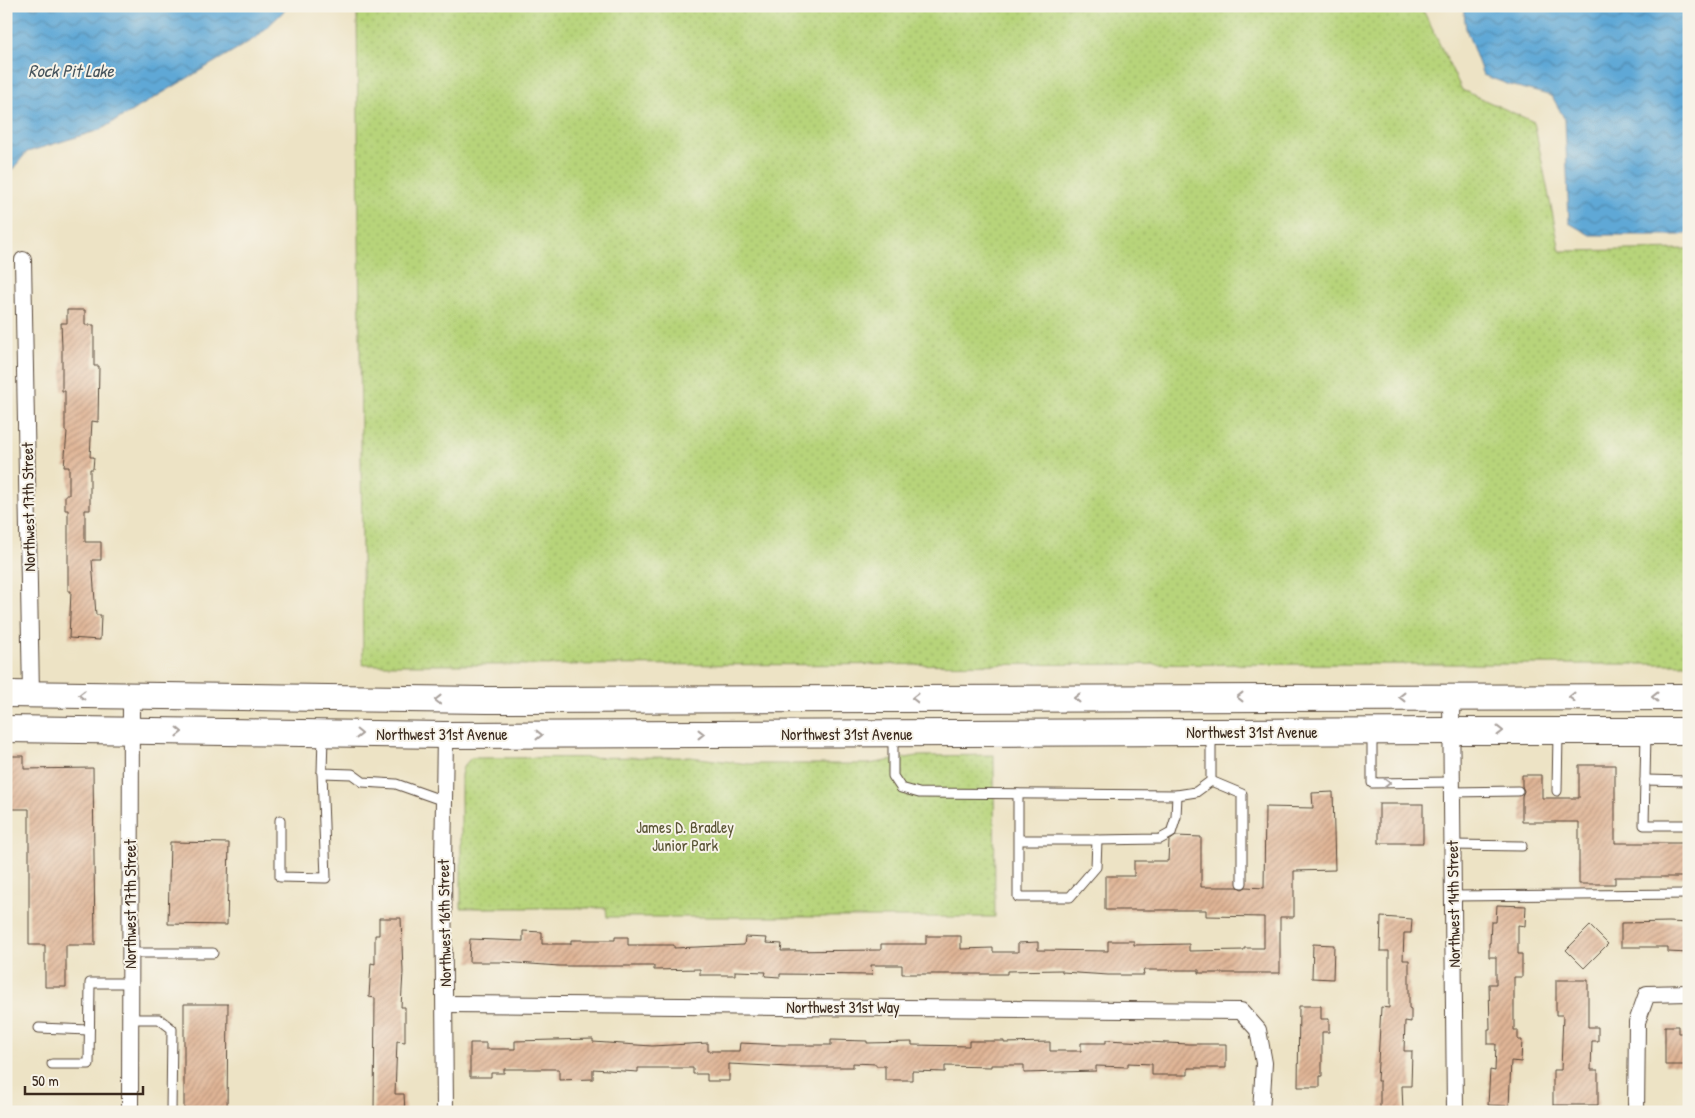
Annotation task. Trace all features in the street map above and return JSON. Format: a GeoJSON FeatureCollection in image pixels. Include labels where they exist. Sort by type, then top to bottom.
{"type":"FeatureCollection","features":[{"type":"Feature","properties":{"kind":"main road"},"geometry":{"type":"LineString","coordinates":[[19,694],[486,700],[1689,697]]}},
{"type":"Feature","properties":{"kind":"main road"},"geometry":{"type":"LineString","coordinates":[[445,735],[452,720],[464,708],[486,700]]}},
{"type":"Feature","properties":{"kind":"main road","name":"Northwest 31st Avenue"},"geometry":{"type":"LineString","coordinates":[[6,729],[445,735],[1689,731]]}},
{"type":"Feature","properties":{"kind":"street","name":"Northwest 17th Street"},"geometry":{"type":"LineString","coordinates":[[19,694],[23,260]]}},
{"type":"Feature","properties":{"kind":"street","name":"Northwest 17th Street"},"geometry":{"type":"LineString","coordinates":[[130,1112],[131,696]]}},
{"type":"Feature","properties":{"kind":"street","name":"Northwest 14th Street"},"geometry":{"type":"LineString","coordinates":[[1451,697],[1455,1112]]}},
{"type":"Feature","properties":{"kind":"street","name":"Northwest 16th Street"},"geometry":{"type":"LineString","coordinates":[[445,735],[445,1112]]}},
{"type":"Feature","properties":{"kind":"street"},"geometry":{"type":"LineString","coordinates":[[1636,1112],[1637,1022],[1648,994],[1689,993]]}},
{"type":"Feature","properties":{"kind":"street","name":"Northwest 31st Way"},"geometry":{"type":"LineString","coordinates":[[445,1004],[1241,1010],[1258,1030],[1264,1063],[1261,1112]]}},
{"type":"Feature","properties":{"kind":"lane"},"geometry":{"type":"LineString","coordinates":[[1557,791],[1558,731]]}},
{"type":"Feature","properties":{"kind":"lane"},"geometry":{"type":"LineString","coordinates":[[1646,731],[1644,826],[1689,826]]}},
{"type":"Feature","properties":{"kind":"lane"},"geometry":{"type":"LineString","coordinates":[[1211,732],[1211,781]]}},
{"type":"Feature","properties":{"kind":"lane"},"geometry":{"type":"LineString","coordinates":[[1372,732],[1372,783],[1518,791]]}},
{"type":"Feature","properties":{"kind":"lane"},"geometry":{"type":"LineString","coordinates":[[280,820],[280,877],[326,878],[322,773],[323,733]]}},
{"type":"Feature","properties":{"kind":"lane"},"geometry":{"type":"LineString","coordinates":[[893,734],[893,776],[901,788],[919,793],[1177,795],[1196,792],[1211,781]]}},
{"type":"Feature","properties":{"kind":"lane"},"geometry":{"type":"LineString","coordinates":[[322,773],[352,774],[363,782],[396,784],[444,801]]}},
{"type":"Feature","properties":{"kind":"lane"},"geometry":{"type":"LineString","coordinates":[[1645,780],[1689,781]]}},
{"type":"Feature","properties":{"kind":"lane"},"geometry":{"type":"LineString","coordinates":[[1211,781],[1242,794],[1242,883]]}},
{"type":"Feature","properties":{"kind":"lane"},"geometry":{"type":"LineString","coordinates":[[1018,794],[1018,897],[1070,897],[1096,867],[1097,840]]}},
{"type":"Feature","properties":{"kind":"lane"},"geometry":{"type":"LineString","coordinates":[[1018,840],[1160,839],[1171,833],[1176,817],[1177,795]]}},
{"type":"Feature","properties":{"kind":"lane"},"geometry":{"type":"LineString","coordinates":[[1452,845],[1522,846]]}},
{"type":"Feature","properties":{"kind":"lane"},"geometry":{"type":"LineString","coordinates":[[1453,896],[1689,894]]}},
{"type":"Feature","properties":{"kind":"lane"},"geometry":{"type":"LineString","coordinates":[[130,953],[212,953]]}},
{"type":"Feature","properties":{"kind":"lane"},"geometry":{"type":"LineString","coordinates":[[52,1064],[89,1064],[90,983],[130,983]]}},
{"type":"Feature","properties":{"kind":"lane"},"geometry":{"type":"LineString","coordinates":[[130,1019],[159,1019],[172,1029],[171,1112]]}},
{"type":"Feature","properties":{"kind":"lane"},"geometry":{"type":"LineString","coordinates":[[39,1028],[89,1030]]}},
{"type":"Feature","properties":{"kind":"green space"},"geometry":{"type":"Polygon","coordinates":[[[357,6],[1421,6],[1462,90],[1534,122],[1560,251],[1689,249],[1689,664],[363,665],[357,6]]]}},
{"type":"Feature","properties":{"kind":"green space","name":"James D. Bradley Junior Park"},"geometry":{"type":"Polygon","coordinates":[[[994,755],[995,917],[607,917],[606,908],[461,908],[461,775],[463,767],[471,758],[690,757],[749,764],[869,764],[917,756],[994,755]]]}},
{"type":"Feature","properties":{"kind":"water","name":"Rock Pit Lake"},"geometry":{"type":"Polygon","coordinates":[[[6,6],[289,6],[257,37],[100,130],[27,152],[6,177],[6,6]]]}},
{"type":"Feature","properties":{"kind":"water"},"geometry":{"type":"Polygon","coordinates":[[[1463,6],[1689,6],[1689,233],[1680,235],[1590,235],[1569,223],[1565,120],[1552,96],[1510,85],[1483,75],[1466,29],[1463,6]]]}},
{"type":"Feature","properties":{"kind":"building"},"geometry":{"type":"Polygon","coordinates":[[[67,310],[85,310],[85,325],[94,325],[94,366],[99,366],[98,422],[92,421],[90,457],[94,457],[93,469],[90,469],[90,510],[85,510],[85,542],[101,542],[101,560],[92,560],[96,615],[101,615],[100,640],[69,638],[71,591],[68,591],[68,510],[65,510],[65,495],[69,495],[69,467],[64,467],[67,432],[65,431],[65,391],[62,391],[61,323],[67,323],[67,310]]]}},
{"type":"Feature","properties":{"kind":"building"},"geometry":{"type":"Polygon","coordinates":[[[8,756],[24,756],[24,769],[93,768],[95,945],[66,945],[66,987],[45,987],[45,945],[29,945],[29,809],[6,809],[8,756]]]}},
{"type":"Feature","properties":{"kind":"building"},"geometry":{"type":"Polygon","coordinates":[[[1579,765],[1615,765],[1615,843],[1689,843],[1689,877],[1615,877],[1615,884],[1579,884],[1579,822],[1522,822],[1522,796],[1524,791],[1522,775],[1542,775],[1542,798],[1579,798],[1579,765]]]}},
{"type":"Feature","properties":{"kind":"building"},"geometry":{"type":"Polygon","coordinates":[[[1333,792],[1335,870],[1294,871],[1294,917],[1280,917],[1280,973],[1199,973],[1199,970],[1143,970],[1144,975],[1108,975],[1062,972],[1062,970],[1007,971],[1007,974],[902,974],[902,965],[871,965],[872,975],[780,974],[780,977],[765,976],[766,972],[735,971],[735,975],[700,975],[700,969],[654,970],[654,966],[559,966],[503,962],[469,962],[470,939],[523,941],[523,931],[542,932],[542,944],[571,944],[571,940],[615,940],[615,937],[628,937],[628,945],[674,945],[674,948],[744,945],[745,937],[767,938],[766,943],[782,944],[781,951],[881,950],[881,944],[926,944],[926,936],[961,936],[961,949],[993,948],[993,952],[1018,952],[1018,943],[1038,942],[1038,950],[1108,951],[1108,941],[1134,941],[1134,945],[1189,944],[1189,951],[1264,948],[1264,917],[1206,916],[1206,910],[1105,910],[1105,876],[1134,876],[1134,861],[1168,861],[1169,841],[1176,836],[1201,837],[1201,887],[1264,888],[1265,807],[1313,808],[1312,793],[1333,792]]]}},
{"type":"Feature","properties":{"kind":"building"},"geometry":{"type":"Polygon","coordinates":[[[1379,804],[1423,804],[1423,843],[1379,843],[1379,804]]]}},
{"type":"Feature","properties":{"kind":"building"},"geometry":{"type":"Polygon","coordinates":[[[170,842],[229,843],[227,925],[168,924],[170,842]]]}},
{"type":"Feature","properties":{"kind":"building"},"geometry":{"type":"Polygon","coordinates":[[[1497,905],[1526,906],[1525,926],[1518,925],[1518,954],[1522,954],[1522,977],[1514,977],[1514,1030],[1518,1030],[1518,1040],[1522,1040],[1521,1062],[1511,1061],[1509,1106],[1488,1105],[1490,1070],[1495,1071],[1496,1044],[1488,1044],[1488,1029],[1490,1029],[1489,984],[1496,984],[1496,957],[1489,957],[1489,943],[1491,922],[1496,922],[1497,905]]]}},
{"type":"Feature","properties":{"kind":"building"},"geometry":{"type":"Polygon","coordinates":[[[1381,917],[1412,919],[1411,933],[1404,933],[1403,960],[1409,960],[1409,1008],[1411,1009],[1411,1022],[1405,1021],[1404,1051],[1412,1051],[1411,1086],[1402,1086],[1403,1112],[1380,1112],[1380,1081],[1377,1081],[1381,1007],[1389,1008],[1389,951],[1380,951],[1381,917]]]}},
{"type":"Feature","properties":{"kind":"building"},"geometry":{"type":"Polygon","coordinates":[[[379,918],[401,918],[403,972],[401,1007],[405,1007],[405,1042],[397,1041],[395,1094],[404,1094],[405,1112],[374,1112],[375,998],[369,997],[371,963],[375,964],[375,935],[379,935],[379,918]]]}},
{"type":"Feature","properties":{"kind":"building"},"geometry":{"type":"Polygon","coordinates":[[[1621,923],[1689,923],[1689,953],[1668,952],[1668,947],[1621,947],[1621,923]]]}},
{"type":"Feature","properties":{"kind":"building"},"geometry":{"type":"Polygon","coordinates":[[[1590,926],[1608,944],[1584,968],[1566,950],[1590,926]]]}},
{"type":"Feature","properties":{"kind":"building"},"geometry":{"type":"Polygon","coordinates":[[[1313,944],[1334,945],[1333,979],[1312,978],[1313,944]]]}},
{"type":"Feature","properties":{"kind":"building"},"geometry":{"type":"Polygon","coordinates":[[[1556,980],[1588,980],[1588,1027],[1598,1027],[1598,1041],[1592,1041],[1591,1070],[1598,1070],[1598,1105],[1553,1105],[1553,1070],[1561,1070],[1563,1015],[1556,1015],[1556,980]]]}},
{"type":"Feature","properties":{"kind":"building"},"geometry":{"type":"Polygon","coordinates":[[[184,1004],[228,1004],[227,1112],[184,1112],[184,1004]]]}},
{"type":"Feature","properties":{"kind":"building"},"geometry":{"type":"Polygon","coordinates":[[[1299,1006],[1321,1006],[1321,1019],[1329,1019],[1329,1032],[1322,1032],[1322,1076],[1320,1076],[1320,1087],[1298,1087],[1299,1006]]]}},
{"type":"Feature","properties":{"kind":"building"},"geometry":{"type":"Polygon","coordinates":[[[1665,1026],[1678,1026],[1678,1033],[1689,1033],[1689,1065],[1665,1065],[1665,1026]]]}},
{"type":"Feature","properties":{"kind":"building"},"geometry":{"type":"Polygon","coordinates":[[[593,1039],[593,1042],[652,1046],[708,1043],[708,1051],[739,1051],[740,1043],[831,1045],[831,1040],[867,1041],[867,1043],[912,1042],[912,1045],[969,1046],[969,1041],[1004,1041],[1004,1043],[1050,1042],[1050,1051],[1081,1051],[1081,1043],[1106,1043],[1106,1040],[1226,1044],[1226,1068],[1188,1068],[1188,1075],[1152,1075],[1152,1064],[1128,1063],[1128,1067],[1096,1066],[1096,1071],[1024,1073],[1024,1065],[991,1065],[991,1067],[945,1066],[945,1072],[912,1071],[912,1080],[885,1080],[885,1066],[876,1066],[876,1064],[853,1063],[853,1067],[789,1067],[729,1064],[729,1081],[707,1081],[707,1074],[693,1074],[693,1068],[638,1068],[638,1072],[593,1069],[593,1079],[559,1080],[559,1069],[504,1069],[504,1073],[491,1073],[491,1077],[470,1077],[470,1043],[486,1043],[486,1049],[515,1049],[515,1041],[593,1039]]]}}]}
